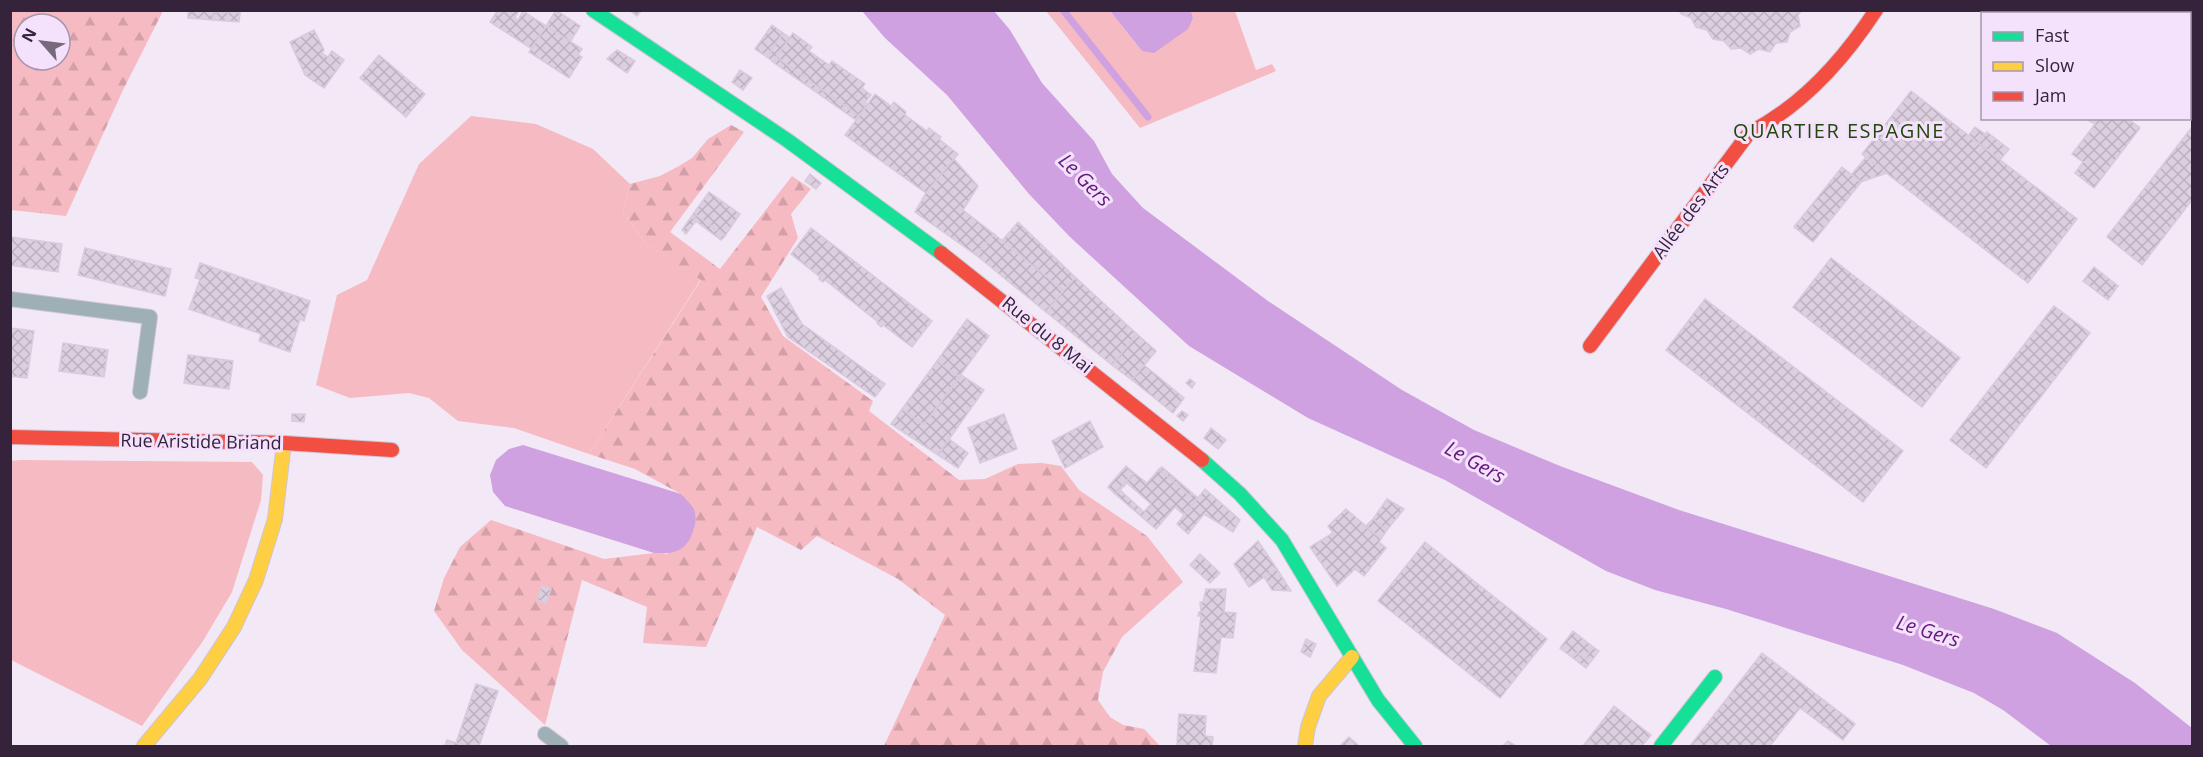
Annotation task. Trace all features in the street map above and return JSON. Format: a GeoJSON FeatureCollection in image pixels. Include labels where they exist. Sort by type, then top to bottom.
{"type":"FeatureCollection","features":[{"type":"Feature","properties":{"kind":"street","name":"Rue du 8 Mai"},"geometry":{"type":"LineString","coordinates":[[593,10],[780,135],[914,232],[1023,315],[1220,476],[1265,518],[1282,540],[1378,700],[1415,747]]}},
{"type":"Feature","properties":{"kind":"street","name":"Allée des Arts"},"geometry":{"type":"LineString","coordinates":[[1590,346],[1749,133],[1778,116],[1810,89],[1859,36],[1870,14]]}},
{"type":"Feature","properties":{"kind":"street","name":"Rue Aristide Briand"},"geometry":{"type":"LineString","coordinates":[[10,437],[284,443],[392,450]]}},
{"type":"Feature","properties":{"kind":"street"},"geometry":{"type":"LineString","coordinates":[[144,747],[200,679],[234,627],[256,580],[275,519],[284,443]]}},
{"type":"Feature","properties":{"kind":"street"},"geometry":{"type":"LineString","coordinates":[[1305,747],[1308,727],[1319,696],[1352,657]]}},
{"type":"Feature","properties":{"kind":"street"},"geometry":{"type":"LineString","coordinates":[[1661,747],[1715,677]]}},
{"type":"Feature","properties":{"kind":"lane"},"geometry":{"type":"LineString","coordinates":[[10,299],[150,317],[140,392]]}},
{"type":"Feature","properties":{"kind":"lane"},"geometry":{"type":"LineString","coordinates":[[545,734],[561,747]]}},
{"type":"Feature","properties":{"kind":"green space"},"geometry":{"type":"Polygon","coordinates":[[[11,10],[163,11],[122,92],[66,216],[11,210],[11,10]]]}},
{"type":"Feature","properties":{"kind":"green space"},"geometry":{"type":"Polygon","coordinates":[[[1046,11],[1110,11],[1142,51],[1193,18],[1191,11],[1235,11],[1256,70],[1272,64],[1276,71],[1140,128],[1046,11]]]}},
{"type":"Feature","properties":{"kind":"green space"},"geometry":{"type":"Polygon","coordinates":[[[471,116],[536,124],[593,149],[630,184],[623,212],[646,244],[701,279],[589,454],[514,428],[458,421],[429,398],[409,393],[350,398],[316,385],[337,295],[367,280],[419,164],[471,116]]]}},
{"type":"Feature","properties":{"kind":"green space"},"geometry":{"type":"Polygon","coordinates":[[[731,125],[744,132],[670,232],[720,269],[792,176],[811,189],[791,214],[798,238],[761,297],[783,336],[873,401],[869,411],[959,480],[985,479],[1018,464],[1042,463],[1061,466],[1079,490],[1147,536],[1183,582],[1122,637],[1103,672],[1098,700],[1110,717],[1123,725],[1144,729],[1160,746],[884,746],[945,615],[898,579],[817,536],[801,550],[757,527],[706,647],[643,643],[647,607],[582,580],[545,725],[462,650],[434,611],[444,578],[460,547],[491,520],[604,559],[654,553],[668,554],[681,494],[635,469],[589,454],[701,280],[646,244],[623,212],[630,184],[660,176],[679,166],[692,158],[708,139],[731,125]]]}},
{"type":"Feature","properties":{"kind":"green space"},"geometry":{"type":"Polygon","coordinates":[[[10,461],[252,462],[263,475],[261,500],[232,592],[203,641],[142,726],[11,660],[10,461]]]}},
{"type":"Feature","properties":{"kind":"water","name":"Le Gers"},"geometry":{"type":"Polygon","coordinates":[[[862,11],[994,11],[1010,30],[1042,83],[1094,141],[1112,174],[1143,208],[1268,301],[1402,390],[1474,430],[1560,466],[1679,510],[1994,609],[2057,633],[2135,683],[2192,728],[2192,746],[2051,746],[2003,710],[1974,693],[1903,665],[1726,609],[1655,590],[1606,571],[1445,480],[1308,418],[1189,346],[1070,237],[1029,194],[947,95],[885,38],[862,11]]]}},
{"type":"Feature","properties":{"kind":"water"},"geometry":{"type":"Polygon","coordinates":[[[1110,11],[1191,11],[1193,18],[1188,29],[1154,53],[1142,51],[1110,11]]]}},
{"type":"Feature","properties":{"kind":"water"},"geometry":{"type":"Polygon","coordinates":[[[523,445],[681,494],[693,507],[695,514],[695,526],[685,546],[675,552],[654,553],[505,506],[493,492],[490,475],[496,460],[509,449],[523,445]]]}},
{"type":"Feature","properties":{"kind":"building"},"geometry":{"type":"Polygon","coordinates":[[[188,10],[240,10],[240,13],[213,12],[213,20],[188,18],[188,10]]]}},
{"type":"Feature","properties":{"kind":"building"},"geometry":{"type":"Polygon","coordinates":[[[498,10],[519,10],[515,18],[518,20],[523,11],[546,26],[532,49],[490,22],[498,10]]]}},
{"type":"Feature","properties":{"kind":"building"},"geometry":{"type":"Polygon","coordinates":[[[556,10],[580,26],[570,42],[546,26],[556,10]]]}},
{"type":"Feature","properties":{"kind":"building"},"geometry":{"type":"Polygon","coordinates":[[[629,10],[642,10],[637,16],[629,10]]]}},
{"type":"Feature","properties":{"kind":"building"},"geometry":{"type":"Polygon","coordinates":[[[1679,10],[1802,10],[1798,15],[1800,26],[1790,32],[1787,42],[1776,43],[1770,52],[1759,49],[1750,54],[1741,48],[1731,49],[1724,41],[1713,39],[1707,30],[1696,27],[1691,18],[1681,14],[1679,10]]]}},
{"type":"Feature","properties":{"kind":"building"},"geometry":{"type":"Polygon","coordinates":[[[1986,10],[2036,10],[2035,12],[1988,12],[1986,10]]]}},
{"type":"Feature","properties":{"kind":"building"},"geometry":{"type":"Polygon","coordinates":[[[213,12],[240,13],[239,22],[213,20],[213,12]]]}},
{"type":"Feature","properties":{"kind":"building"},"geometry":{"type":"Polygon","coordinates":[[[772,25],[783,33],[767,57],[755,49],[772,25]]]}},
{"type":"Feature","properties":{"kind":"building"},"geometry":{"type":"Polygon","coordinates":[[[546,26],[582,49],[578,55],[582,57],[569,78],[529,52],[546,26]]]}},
{"type":"Feature","properties":{"kind":"building"},"geometry":{"type":"Polygon","coordinates":[[[314,30],[324,50],[322,53],[328,57],[332,51],[344,60],[324,88],[305,75],[290,42],[314,30]]]}},
{"type":"Feature","properties":{"kind":"building"},"geometry":{"type":"Polygon","coordinates":[[[783,33],[790,38],[773,62],[767,57],[783,33]]]}},
{"type":"Feature","properties":{"kind":"building"},"geometry":{"type":"Polygon","coordinates":[[[793,33],[812,47],[809,51],[829,65],[832,61],[865,84],[862,88],[871,95],[865,103],[868,105],[859,116],[776,57],[793,33]]]}},
{"type":"Feature","properties":{"kind":"building"},"geometry":{"type":"Polygon","coordinates":[[[617,50],[635,61],[627,73],[607,59],[617,50]]]}},
{"type":"Feature","properties":{"kind":"building"},"geometry":{"type":"Polygon","coordinates":[[[379,55],[425,94],[406,117],[360,78],[379,55]]]}},
{"type":"Feature","properties":{"kind":"building"},"geometry":{"type":"Polygon","coordinates":[[[776,57],[859,116],[856,120],[773,62],[776,57]]]}},
{"type":"Feature","properties":{"kind":"building"},"geometry":{"type":"Polygon","coordinates":[[[740,70],[752,78],[743,90],[732,82],[740,70]]]}},
{"type":"Feature","properties":{"kind":"building"},"geometry":{"type":"Polygon","coordinates":[[[1911,91],[2077,219],[2028,283],[1862,154],[1911,91]]]}},
{"type":"Feature","properties":{"kind":"building"},"geometry":{"type":"Polygon","coordinates":[[[875,94],[891,106],[894,102],[906,112],[905,115],[927,131],[929,128],[958,154],[926,193],[845,135],[875,94]]]}},
{"type":"Feature","properties":{"kind":"building"},"geometry":{"type":"Polygon","coordinates":[[[2088,120],[2130,120],[2140,128],[2094,188],[2075,173],[2083,162],[2072,154],[2095,124],[2088,120]]]}},
{"type":"Feature","properties":{"kind":"building"},"geometry":{"type":"Polygon","coordinates":[[[1975,127],[1985,134],[1978,143],[1969,135],[1975,127]]]}},
{"type":"Feature","properties":{"kind":"building"},"geometry":{"type":"Polygon","coordinates":[[[2192,127],[2192,200],[2142,265],[2107,237],[2192,127]]]}},
{"type":"Feature","properties":{"kind":"building"},"geometry":{"type":"Polygon","coordinates":[[[1987,132],[2009,149],[2000,160],[1978,143],[1987,132]]]}},
{"type":"Feature","properties":{"kind":"building"},"geometry":{"type":"Polygon","coordinates":[[[1866,157],[1887,173],[1861,182],[1852,174],[1866,157]]]}},
{"type":"Feature","properties":{"kind":"building"},"geometry":{"type":"Polygon","coordinates":[[[954,159],[978,186],[963,210],[994,234],[976,255],[915,212],[926,193],[954,159]]]}},
{"type":"Feature","properties":{"kind":"building"},"geometry":{"type":"Polygon","coordinates":[[[1842,167],[1861,182],[1813,242],[1794,227],[1842,167]]]}},
{"type":"Feature","properties":{"kind":"building"},"geometry":{"type":"Polygon","coordinates":[[[810,174],[821,183],[816,189],[805,181],[810,174]]]}},
{"type":"Feature","properties":{"kind":"building"},"geometry":{"type":"Polygon","coordinates":[[[709,192],[740,214],[725,236],[696,215],[693,219],[691,217],[709,192]]]}},
{"type":"Feature","properties":{"kind":"building"},"geometry":{"type":"Polygon","coordinates":[[[696,215],[725,236],[721,240],[693,219],[696,215]]]}},
{"type":"Feature","properties":{"kind":"building"},"geometry":{"type":"Polygon","coordinates":[[[691,217],[696,221],[686,234],[682,230],[691,217]]]}},
{"type":"Feature","properties":{"kind":"building"},"geometry":{"type":"Polygon","coordinates":[[[1018,222],[1075,277],[1064,291],[1002,241],[1018,222]]]}},
{"type":"Feature","properties":{"kind":"building"},"geometry":{"type":"Polygon","coordinates":[[[811,228],[932,321],[912,347],[883,325],[881,327],[878,322],[825,280],[823,282],[819,279],[820,277],[791,254],[811,228]]]}},
{"type":"Feature","properties":{"kind":"building"},"geometry":{"type":"Polygon","coordinates":[[[994,234],[1064,291],[1046,312],[976,255],[994,234]]]}},
{"type":"Feature","properties":{"kind":"building"},"geometry":{"type":"Polygon","coordinates":[[[10,237],[62,244],[58,272],[10,265],[10,237]]]}},
{"type":"Feature","properties":{"kind":"building"},"geometry":{"type":"Polygon","coordinates":[[[85,248],[171,269],[165,296],[78,275],[85,248]]]}},
{"type":"Feature","properties":{"kind":"building"},"geometry":{"type":"Polygon","coordinates":[[[1831,258],[1960,358],[1922,407],[1793,307],[1831,258]]]}},
{"type":"Feature","properties":{"kind":"building"},"geometry":{"type":"Polygon","coordinates":[[[200,263],[310,301],[304,321],[300,319],[290,352],[259,341],[261,334],[189,309],[200,279],[195,278],[200,263]]]}},
{"type":"Feature","properties":{"kind":"building"},"geometry":{"type":"Polygon","coordinates":[[[2094,267],[2118,286],[2108,300],[2083,281],[2094,267]]]}},
{"type":"Feature","properties":{"kind":"building"},"geometry":{"type":"Polygon","coordinates":[[[1075,277],[1137,334],[1112,365],[1046,312],[1075,277]]]}},
{"type":"Feature","properties":{"kind":"building"},"geometry":{"type":"Polygon","coordinates":[[[781,288],[802,324],[885,384],[875,397],[788,337],[767,296],[781,288]]]}},
{"type":"Feature","properties":{"kind":"building"},"geometry":{"type":"Polygon","coordinates":[[[1705,299],[1903,451],[1863,502],[1666,350],[1705,299]]]}},
{"type":"Feature","properties":{"kind":"building"},"geometry":{"type":"Polygon","coordinates":[[[2054,306],[2090,333],[1986,468],[1950,440],[2054,306]]]}},
{"type":"Feature","properties":{"kind":"building"},"geometry":{"type":"Polygon","coordinates":[[[967,319],[989,336],[959,377],[937,361],[967,319]]]}},
{"type":"Feature","properties":{"kind":"building"},"geometry":{"type":"Polygon","coordinates":[[[10,328],[34,331],[27,378],[10,376],[10,328]]]}},
{"type":"Feature","properties":{"kind":"building"},"geometry":{"type":"Polygon","coordinates":[[[1137,334],[1156,351],[1132,380],[1112,365],[1137,334]]]}},
{"type":"Feature","properties":{"kind":"building"},"geometry":{"type":"Polygon","coordinates":[[[63,343],[108,350],[104,377],[59,371],[63,343]]]}},
{"type":"Feature","properties":{"kind":"building"},"geometry":{"type":"Polygon","coordinates":[[[188,355],[233,361],[229,389],[184,383],[188,355]]]}},
{"type":"Feature","properties":{"kind":"building"},"geometry":{"type":"Polygon","coordinates":[[[937,361],[959,377],[924,425],[902,409],[937,361]]]}},
{"type":"Feature","properties":{"kind":"building"},"geometry":{"type":"Polygon","coordinates":[[[1144,365],[1184,398],[1173,413],[1132,380],[1144,365]]]}},
{"type":"Feature","properties":{"kind":"building"},"geometry":{"type":"Polygon","coordinates":[[[961,375],[984,390],[938,455],[891,424],[902,409],[924,425],[961,375]]]}},
{"type":"Feature","properties":{"kind":"building"},"geometry":{"type":"Polygon","coordinates":[[[1190,379],[1195,383],[1192,388],[1186,383],[1190,379]]]}},
{"type":"Feature","properties":{"kind":"building"},"geometry":{"type":"Polygon","coordinates":[[[1182,411],[1188,415],[1183,421],[1177,416],[1182,411]]]}},
{"type":"Feature","properties":{"kind":"building"},"geometry":{"type":"Polygon","coordinates":[[[292,414],[305,414],[304,422],[292,421],[292,414]]]}},
{"type":"Feature","properties":{"kind":"building"},"geometry":{"type":"Polygon","coordinates":[[[1004,414],[1017,449],[980,463],[968,428],[1004,414]]]}},
{"type":"Feature","properties":{"kind":"building"},"geometry":{"type":"Polygon","coordinates":[[[1090,421],[1103,447],[1065,468],[1052,441],[1090,421]]]}},
{"type":"Feature","properties":{"kind":"building"},"geometry":{"type":"Polygon","coordinates":[[[1211,428],[1226,440],[1218,449],[1204,438],[1211,428]]]}},
{"type":"Feature","properties":{"kind":"building"},"geometry":{"type":"Polygon","coordinates":[[[949,439],[968,453],[958,468],[938,455],[949,439]]]}},
{"type":"Feature","properties":{"kind":"building"},"geometry":{"type":"Polygon","coordinates":[[[1126,466],[1134,473],[1115,494],[1108,487],[1126,466]]]}},
{"type":"Feature","properties":{"kind":"building"},"geometry":{"type":"Polygon","coordinates":[[[1162,467],[1192,493],[1190,496],[1159,469],[1162,467]]]}},
{"type":"Feature","properties":{"kind":"building"},"geometry":{"type":"Polygon","coordinates":[[[1159,469],[1190,496],[1192,493],[1198,498],[1184,515],[1175,507],[1156,529],[1115,494],[1134,473],[1147,483],[1159,469]],[[1127,483],[1120,490],[1144,512],[1151,504],[1127,483]]]}},
{"type":"Feature","properties":{"kind":"building"},"geometry":{"type":"Polygon","coordinates":[[[1205,489],[1240,520],[1233,532],[1204,514],[1188,534],[1177,524],[1205,489]]]}},
{"type":"Feature","properties":{"kind":"building"},"geometry":{"type":"Polygon","coordinates":[[[1387,499],[1404,509],[1387,530],[1373,519],[1387,499]]]}},
{"type":"Feature","properties":{"kind":"building"},"geometry":{"type":"Polygon","coordinates":[[[1346,509],[1381,539],[1379,542],[1386,548],[1364,576],[1355,569],[1337,586],[1310,547],[1333,533],[1328,526],[1346,509]]]}},
{"type":"Feature","properties":{"kind":"building"},"geometry":{"type":"Polygon","coordinates":[[[1373,519],[1387,530],[1381,539],[1366,526],[1373,519]]]}},
{"type":"Feature","properties":{"kind":"building"},"geometry":{"type":"Polygon","coordinates":[[[1258,541],[1277,569],[1249,587],[1234,564],[1258,541]]]}},
{"type":"Feature","properties":{"kind":"building"},"geometry":{"type":"Polygon","coordinates":[[[1425,542],[1547,639],[1500,698],[1378,601],[1425,542]]]}},
{"type":"Feature","properties":{"kind":"building"},"geometry":{"type":"Polygon","coordinates":[[[1200,554],[1220,573],[1210,583],[1190,565],[1200,554]]]}},
{"type":"Feature","properties":{"kind":"building"},"geometry":{"type":"Polygon","coordinates":[[[1277,569],[1291,591],[1272,590],[1264,577],[1277,569]]]}},
{"type":"Feature","properties":{"kind":"building"},"geometry":{"type":"Polygon","coordinates":[[[542,586],[551,589],[546,603],[537,600],[542,586]]]}},
{"type":"Feature","properties":{"kind":"building"},"geometry":{"type":"Polygon","coordinates":[[[1206,589],[1226,589],[1224,612],[1236,613],[1233,638],[1221,637],[1216,673],[1194,671],[1201,616],[1198,616],[1201,612],[1200,602],[1203,602],[1206,589]]]}},
{"type":"Feature","properties":{"kind":"building"},"geometry":{"type":"Polygon","coordinates":[[[1573,631],[1593,647],[1585,659],[1577,653],[1573,658],[1560,648],[1573,631]]]}},
{"type":"Feature","properties":{"kind":"building"},"geometry":{"type":"Polygon","coordinates":[[[1306,639],[1316,644],[1310,657],[1301,652],[1306,639]]]}},
{"type":"Feature","properties":{"kind":"building"},"geometry":{"type":"Polygon","coordinates":[[[1593,647],[1599,651],[1586,668],[1573,658],[1577,653],[1585,659],[1593,647]]]}},
{"type":"Feature","properties":{"kind":"building"},"geometry":{"type":"Polygon","coordinates":[[[1762,653],[1855,724],[1843,740],[1800,708],[1770,746],[1690,746],[1762,653]]]}},
{"type":"Feature","properties":{"kind":"building"},"geometry":{"type":"Polygon","coordinates":[[[476,684],[498,691],[479,746],[467,746],[456,743],[476,684]]]}},
{"type":"Feature","properties":{"kind":"building"},"geometry":{"type":"Polygon","coordinates":[[[1614,706],[1651,735],[1642,746],[1583,746],[1614,706]]]}},
{"type":"Feature","properties":{"kind":"building"},"geometry":{"type":"Polygon","coordinates":[[[1179,714],[1206,716],[1205,736],[1213,737],[1212,746],[1177,744],[1179,714]]]}},
{"type":"Feature","properties":{"kind":"building"},"geometry":{"type":"Polygon","coordinates":[[[1349,737],[1359,746],[1340,746],[1349,737]]]}},
{"type":"Feature","properties":{"kind":"building"},"geometry":{"type":"Polygon","coordinates":[[[447,740],[456,743],[467,746],[445,746],[447,740]]]}},
{"type":"Feature","properties":{"kind":"building"},"geometry":{"type":"Polygon","coordinates":[[[1508,741],[1516,746],[1503,746],[1508,741]]]}},
{"type":"Feature","properties":{"kind":"waterway"},"geometry":{"type":"LineString","coordinates":[[1063,10],[1148,117]]}},
{"type":"Feature","properties":{"kind":"traffic: fast"},"geometry":{"type":"LineString","coordinates":[[593,10],[787,140],[941,253]]}},
{"type":"Feature","properties":{"kind":"traffic: fast"},"geometry":{"type":"LineString","coordinates":[[1202,460],[1240,494],[1282,540],[1378,700],[1415,746]]}},
{"type":"Feature","properties":{"kind":"traffic: fast"},"geometry":{"type":"LineString","coordinates":[[1661,746],[1715,677]]}},
{"type":"Feature","properties":{"kind":"traffic: slow"},"geometry":{"type":"LineString","coordinates":[[144,746],[200,679],[234,627],[256,580],[275,519],[284,443]]}},
{"type":"Feature","properties":{"kind":"traffic: slow"},"geometry":{"type":"LineString","coordinates":[[1305,746],[1308,727],[1319,696],[1352,657]]}},
{"type":"Feature","properties":{"kind":"traffic: jam"},"geometry":{"type":"LineString","coordinates":[[1590,346],[1749,133],[1787,109],[1820,80],[1850,46],[1876,10]]}},
{"type":"Feature","properties":{"kind":"traffic: jam"},"geometry":{"type":"LineString","coordinates":[[941,253],[1202,460]]}},
{"type":"Feature","properties":{"kind":"traffic: jam"},"geometry":{"type":"LineString","coordinates":[[10,437],[284,443],[392,450]]}},
{"type":"Feature","properties":{"kind":"district","name":"QUARTIER ESPAGNE"},"geometry":{"type":"Point","coordinates":[1839,131]}}]}
